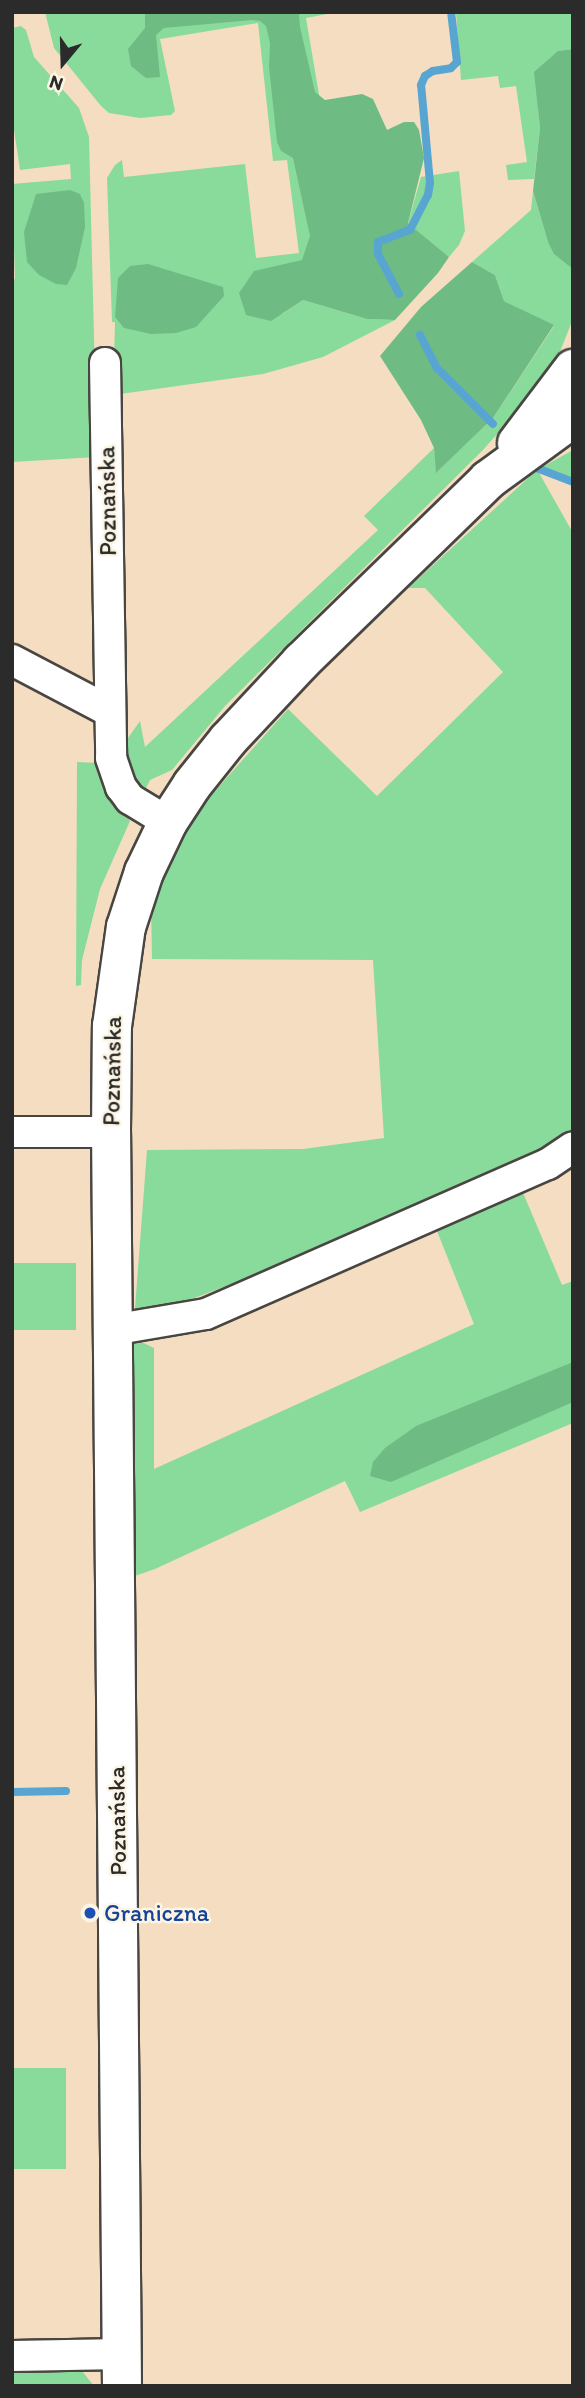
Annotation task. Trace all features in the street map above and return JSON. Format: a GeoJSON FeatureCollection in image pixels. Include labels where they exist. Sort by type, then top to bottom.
{"type":"FeatureCollection","features":[{"type":"Feature","properties":{"kind":"main road","name":"Poznańska"},"geometry":{"type":"LineString","coordinates":[[122,2370],[111,1132],[111,1026],[120,955],[139,887],[168,822],[209,761],[249,716],[488,480],[573,369]]}},
{"type":"Feature","properties":{"kind":"main road","name":"Poznańska"},"geometry":{"type":"LineString","coordinates":[[488,480],[573,418]]}},
{"type":"Feature","properties":{"kind":"street","name":"Poznańska"},"geometry":{"type":"LineString","coordinates":[[105,363],[111,758],[121,788],[141,807],[168,822]]}},
{"type":"Feature","properties":{"kind":"street"},"geometry":{"type":"LineString","coordinates":[[12,660],[109,711]]}},
{"type":"Feature","properties":{"kind":"street"},"geometry":{"type":"LineString","coordinates":[[12,1132],[111,1132]]}},
{"type":"Feature","properties":{"kind":"street"},"geometry":{"type":"LineString","coordinates":[[112,1330],[206,1314],[548,1164],[573,1147]]}},
{"type":"Feature","properties":{"kind":"street"},"geometry":{"type":"LineString","coordinates":[[12,2356],[122,2370]]}},
{"type":"Feature","properties":{"kind":"green space"},"geometry":{"type":"Polygon","coordinates":[[[45,12],[338,12],[306,18],[344,242],[243,304],[282,314],[303,300],[367,319],[395,320],[323,357],[263,374],[113,395],[115,322],[112,322],[107,178],[115,165],[122,160],[124,177],[245,164],[256,258],[299,253],[287,160],[273,161],[258,23],[160,39],[175,111],[171,115],[140,118],[109,113],[101,106],[54,48],[45,12]]]}},
{"type":"Feature","properties":{"kind":"green space"},"geometry":{"type":"Polygon","coordinates":[[[145,12],[303,12],[299,15],[300,27],[315,92],[325,100],[362,94],[373,99],[387,130],[404,122],[414,122],[419,130],[424,158],[408,223],[449,257],[395,320],[367,319],[303,300],[271,321],[246,315],[239,293],[254,271],[302,260],[310,236],[293,158],[281,151],[277,142],[269,67],[270,43],[266,26],[260,21],[252,20],[164,28],[156,35],[160,77],[146,78],[131,66],[128,49],[145,28],[145,12]]]}},
{"type":"Feature","properties":{"kind":"green space"},"geometry":{"type":"Polygon","coordinates":[[[456,12],[573,12],[573,49],[558,51],[538,109],[540,128],[534,179],[508,180],[506,165],[527,162],[516,86],[500,88],[498,76],[461,80],[456,12]]]}},
{"type":"Feature","properties":{"kind":"green space"},"geometry":{"type":"Polygon","coordinates":[[[21,26],[26,30],[34,57],[79,108],[89,137],[97,457],[12,462],[12,280],[15,279],[12,184],[71,179],[70,164],[20,170],[12,116],[12,28],[21,26]]]}},
{"type":"Feature","properties":{"kind":"green space"},"geometry":{"type":"Polygon","coordinates":[[[573,49],[573,269],[554,254],[533,191],[540,128],[534,72],[558,51],[573,49]]]}},
{"type":"Feature","properties":{"kind":"green space"},"geometry":{"type":"Polygon","coordinates":[[[459,171],[465,231],[459,245],[449,257],[408,223],[421,177],[459,171]]]}},
{"type":"Feature","properties":{"kind":"green space"},"geometry":{"type":"Polygon","coordinates":[[[70,190],[80,194],[84,203],[85,227],[76,268],[67,285],[56,284],[39,275],[27,262],[24,232],[36,194],[70,190]]]}},
{"type":"Feature","properties":{"kind":"green space"},"geometry":{"type":"Polygon","coordinates":[[[533,191],[548,242],[573,269],[573,319],[551,374],[482,451],[225,706],[172,770],[150,780],[146,788],[139,784],[126,769],[123,745],[140,721],[145,747],[378,530],[364,516],[434,448],[437,472],[493,418],[554,326],[504,301],[495,275],[472,262],[531,210],[533,191]]]}},
{"type":"Feature","properties":{"kind":"green space"},"geometry":{"type":"Polygon","coordinates":[[[472,262],[495,275],[504,301],[554,325],[493,418],[436,473],[434,448],[421,420],[380,356],[421,307],[472,262]]]}},
{"type":"Feature","properties":{"kind":"green space"},"geometry":{"type":"Polygon","coordinates":[[[148,264],[223,287],[224,296],[196,327],[176,333],[151,334],[124,328],[115,317],[118,278],[130,266],[148,264]]]}},
{"type":"Feature","properties":{"kind":"green space"},"geometry":{"type":"Polygon","coordinates":[[[573,450],[573,482],[538,471],[573,533],[573,1133],[376,1229],[134,1321],[147,1150],[303,1149],[384,1138],[373,960],[152,959],[151,902],[190,819],[288,709],[377,796],[503,672],[425,588],[408,588],[537,470],[573,450]]]}},
{"type":"Feature","properties":{"kind":"green space"},"geometry":{"type":"Polygon","coordinates":[[[77,762],[97,763],[106,786],[130,821],[100,889],[82,960],[81,985],[76,986],[77,762]]]}},
{"type":"Feature","properties":{"kind":"green space"},"geometry":{"type":"Polygon","coordinates":[[[521,1188],[562,1285],[573,1281],[573,1423],[360,1512],[345,1481],[155,1569],[129,1578],[129,1336],[154,1348],[154,1469],[474,1324],[433,1221],[521,1188]]]}},
{"type":"Feature","properties":{"kind":"green space"},"geometry":{"type":"Polygon","coordinates":[[[12,1263],[76,1263],[76,1330],[12,1330],[12,1263]]]}},
{"type":"Feature","properties":{"kind":"green space"},"geometry":{"type":"Polygon","coordinates":[[[573,1362],[573,1402],[391,1482],[370,1476],[373,1462],[385,1448],[416,1426],[573,1362]]]}},
{"type":"Feature","properties":{"kind":"green space"},"geometry":{"type":"Polygon","coordinates":[[[12,2068],[66,2068],[66,2169],[12,2169],[12,2068]]]}},
{"type":"Feature","properties":{"kind":"green space"},"geometry":{"type":"Polygon","coordinates":[[[12,2368],[82,2371],[94,2386],[12,2386],[12,2368]]]}},
{"type":"Feature","properties":{"kind":"waterway"},"geometry":{"type":"LineString","coordinates":[[399,294],[378,254],[378,242],[410,230],[428,195],[430,183],[421,85],[425,76],[433,71],[451,68],[457,62],[451,12]]}},
{"type":"Feature","properties":{"kind":"waterway"},"geometry":{"type":"LineString","coordinates":[[420,335],[437,368],[493,424]]}},
{"type":"Feature","properties":{"kind":"waterway"},"geometry":{"type":"LineString","coordinates":[[534,467],[573,482]]}},
{"type":"Feature","properties":{"kind":"waterway"},"geometry":{"type":"LineString","coordinates":[[12,1792],[66,1791]]}},
{"type":"Feature","properties":{"kind":"place","name":"Graniczna"},"geometry":{"type":"Point","coordinates":[90,1913]}}]}
